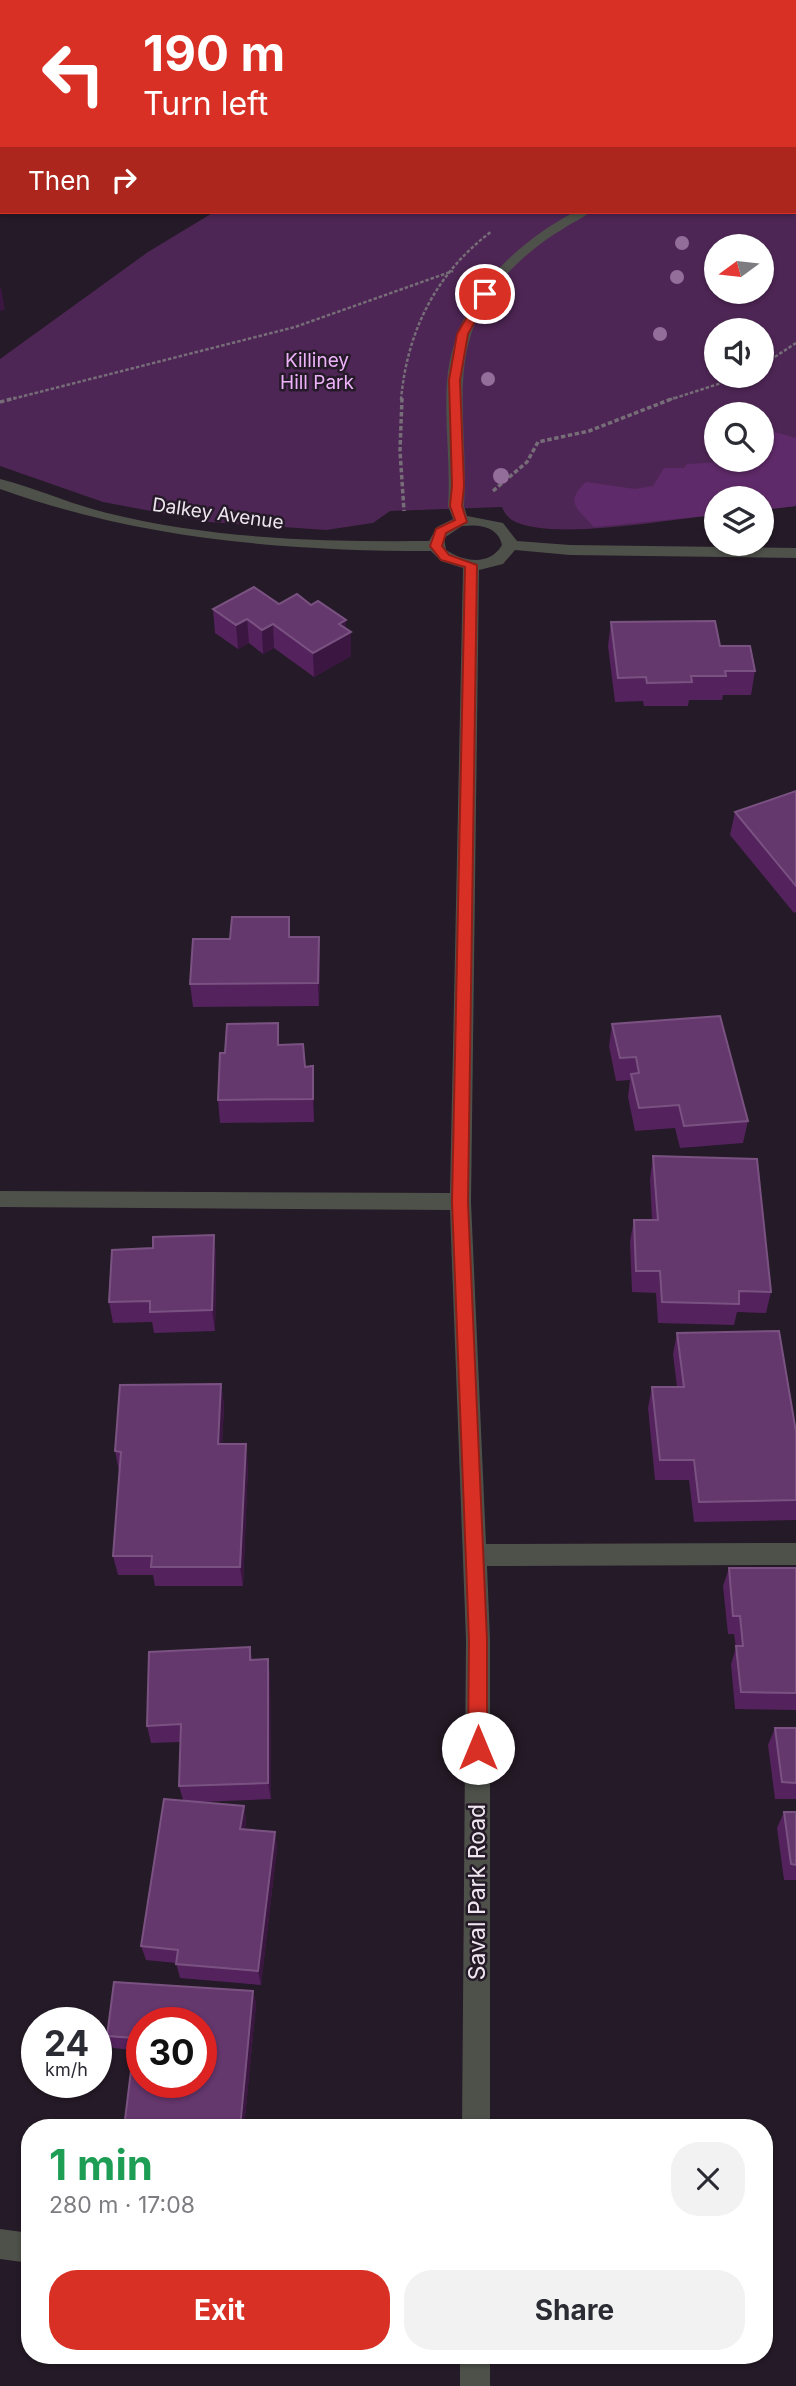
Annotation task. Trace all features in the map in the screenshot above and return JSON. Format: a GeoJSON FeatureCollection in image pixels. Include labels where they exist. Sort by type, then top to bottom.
{"type":"FeatureCollection","features":[{"type":"Feature","properties":{"kind":"street"},"geometry":{"type":"LineString","coordinates":[[461,522],[456,506],[458,486],[454,380],[462,334],[485,294],[509,262],[554,226],[579,214]]}},
{"type":"Feature","properties":{"kind":"street","name":"Dalkey Avenue"},"geometry":{"type":"LineString","coordinates":[[0,484],[70,508],[196,535],[301,545],[436,546]]}},
{"type":"Feature","properties":{"kind":"street"},"geometry":{"type":"LineString","coordinates":[[482,521],[499,527],[507,534],[510,545],[496,561],[471,565],[445,558],[436,546],[440,531],[461,522],[482,521]]}},
{"type":"Feature","properties":{"kind":"street"},"geometry":{"type":"LineString","coordinates":[[510,545],[570,550],[796,552]]}},
{"type":"Feature","properties":{"kind":"street","name":"Saval Park Road"},"geometry":{"type":"LineString","coordinates":[[471,565],[460,1202],[478,1640],[476,2119]]}},
{"type":"Feature","properties":{"kind":"street"},"geometry":{"type":"LineString","coordinates":[[0,1199],[460,1202]]}},
{"type":"Feature","properties":{"kind":"street"},"geometry":{"type":"LineString","coordinates":[[474,1555],[796,1554]]}},
{"type":"Feature","properties":{"kind":"street"},"geometry":{"type":"LineString","coordinates":[[0,2244],[21,2247]]}},
{"type":"Feature","properties":{"kind":"street"},"geometry":{"type":"LineString","coordinates":[[475,2364],[475,2386]]}},
{"type":"Feature","properties":{"kind":"path"},"geometry":{"type":"LineString","coordinates":[[0,402],[159,359],[295,327],[453,271]]}},
{"type":"Feature","properties":{"kind":"path"},"geometry":{"type":"LineString","coordinates":[[774,357],[796,343]]}},
{"type":"Feature","properties":{"kind":"path"},"geometry":{"type":"LineString","coordinates":[[458,486],[495,491],[527,462],[538,442],[589,431],[640,410],[707,388]]}},
{"type":"Feature","properties":{"kind":"green space","name":"Killiney Hill Park"},"geometry":{"type":"Polygon","coordinates":[[[211,214],[796,214],[796,506],[774,509],[774,486],[704,486],[704,516],[611,527],[553,529],[530,526],[510,519],[502,507],[390,511],[373,523],[326,530],[209,522],[103,502],[0,466],[0,359],[148,252],[211,214]]]}},
{"type":"Feature","properties":{"kind":"shaded area"},"geometry":{"type":"Polygon","coordinates":[[[774,432],[796,438],[796,506],[774,509],[774,486],[704,486],[704,516],[594,527],[579,511],[574,501],[579,489],[586,482],[635,489],[653,486],[664,468],[684,468],[687,464],[704,463],[704,472],[774,472],[774,432]]]}},
{"type":"Feature","properties":{"kind":"building"},"geometry":{"type":"Polygon","coordinates":[[[254,587],[279,604],[297,594],[311,605],[318,601],[346,620],[339,624],[351,632],[313,653],[273,624],[262,630],[247,619],[236,625],[213,609],[254,587]]]}},
{"type":"Feature","properties":{"kind":"building"},"geometry":{"type":"Polygon","coordinates":[[[715,621],[720,646],[750,646],[755,671],[725,671],[726,676],[691,676],[692,682],[647,683],[646,677],[618,678],[611,622],[715,621]]]}},
{"type":"Feature","properties":{"kind":"building"},"geometry":{"type":"Polygon","coordinates":[[[796,791],[796,886],[735,812],[796,791]]]}},
{"type":"Feature","properties":{"kind":"building"},"geometry":{"type":"Polygon","coordinates":[[[232,917],[289,917],[289,937],[319,937],[318,983],[190,984],[193,939],[230,939],[232,917]]]}},
{"type":"Feature","properties":{"kind":"building"},"geometry":{"type":"Polygon","coordinates":[[[720,1016],[748,1121],[684,1126],[679,1105],[639,1108],[631,1074],[639,1073],[636,1057],[620,1058],[612,1024],[720,1016]]]}},
{"type":"Feature","properties":{"kind":"building"},"geometry":{"type":"Polygon","coordinates":[[[278,1023],[278,1045],[303,1044],[305,1067],[313,1066],[313,1099],[218,1100],[220,1053],[225,1053],[227,1024],[278,1023]]]}},
{"type":"Feature","properties":{"kind":"building"},"geometry":{"type":"Polygon","coordinates":[[[653,1156],[757,1159],[771,1292],[739,1291],[739,1304],[662,1302],[660,1271],[636,1271],[634,1220],[658,1220],[653,1156]]]}},
{"type":"Feature","properties":{"kind":"building"},"geometry":{"type":"Polygon","coordinates":[[[214,1235],[212,1310],[150,1312],[150,1301],[109,1302],[112,1250],[153,1248],[153,1237],[214,1235]]]}},
{"type":"Feature","properties":{"kind":"building"},"geometry":{"type":"Polygon","coordinates":[[[779,1331],[796,1432],[796,1500],[699,1502],[694,1460],[660,1460],[652,1387],[684,1387],[677,1333],[779,1331]]]}},
{"type":"Feature","properties":{"kind":"building"},"geometry":{"type":"Polygon","coordinates":[[[221,1384],[218,1444],[246,1444],[240,1567],[151,1567],[152,1556],[113,1556],[121,1452],[115,1451],[120,1385],[221,1384]]]}},
{"type":"Feature","properties":{"kind":"building"},"geometry":{"type":"Polygon","coordinates":[[[729,1568],[796,1568],[796,1693],[741,1692],[736,1646],[743,1646],[740,1616],[733,1616],[729,1568]]]}},
{"type":"Feature","properties":{"kind":"building"},"geometry":{"type":"Polygon","coordinates":[[[250,1647],[250,1660],[268,1659],[268,1783],[179,1786],[181,1724],[147,1726],[149,1652],[250,1647]]]}},
{"type":"Feature","properties":{"kind":"building"},"geometry":{"type":"Polygon","coordinates":[[[775,1728],[796,1728],[796,1783],[782,1782],[775,1728]]]}},
{"type":"Feature","properties":{"kind":"building"},"geometry":{"type":"Polygon","coordinates":[[[164,1799],[244,1806],[240,1829],[275,1832],[258,1971],[176,1964],[178,1950],[141,1946],[164,1799]]]}},
{"type":"Feature","properties":{"kind":"building"},"geometry":{"type":"Polygon","coordinates":[[[784,1812],[796,1812],[796,1865],[791,1864],[784,1812]]]}},
{"type":"Feature","properties":{"kind":"building"},"geometry":{"type":"Polygon","coordinates":[[[114,1982],[253,1991],[241,2119],[125,2119],[128,2098],[217,2098],[217,2007],[126,2007],[126,2037],[112,2036],[111,2007],[114,1982]]]}},
{"type":"Feature","properties":{"kind":"route"},"geometry":{"type":"LineString","coordinates":[[478,1748],[478,1640],[460,1202],[471,565],[445,558],[436,546],[436,538],[447,526],[461,522],[456,506],[458,486],[454,380],[462,334],[485,294]]}}]}
